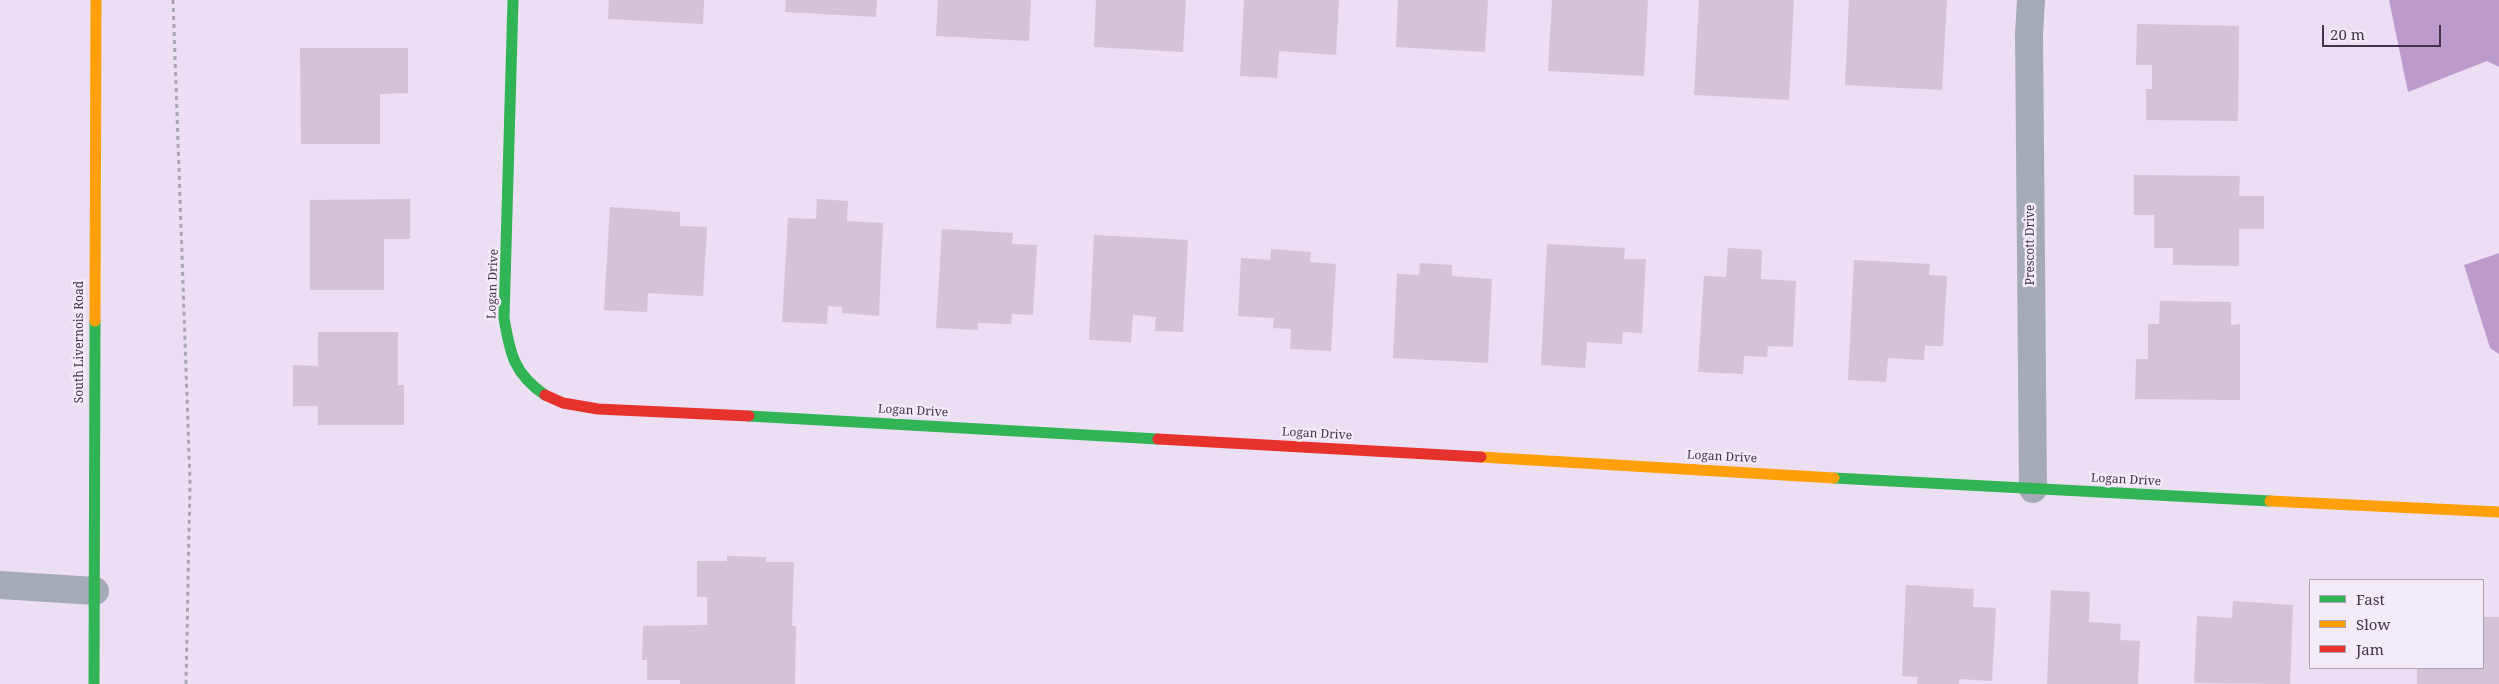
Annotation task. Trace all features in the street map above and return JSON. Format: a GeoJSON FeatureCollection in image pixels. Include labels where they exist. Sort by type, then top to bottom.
{"type":"FeatureCollection","features":[{"type":"Feature","properties":{"kind":"street","name":"South Livernois Road"},"geometry":{"type":"LineString","coordinates":[[94,684],[96,0]]}},
{"type":"Feature","properties":{"kind":"street","name":"Logan Drive"},"geometry":{"type":"LineString","coordinates":[[513,0],[504,318],[508,344],[520,373],[534,387],[556,402],[590,409],[662,411],[2033,490],[2499,512]]}},
{"type":"Feature","properties":{"kind":"street","name":"Prescott Drive"},"geometry":{"type":"LineString","coordinates":[[2031,0],[2029,34],[2033,490]]}},
{"type":"Feature","properties":{"kind":"street"},"geometry":{"type":"LineString","coordinates":[[0,586],[95,591]]}},
{"type":"Feature","properties":{"kind":"path"},"geometry":{"type":"LineString","coordinates":[[173,0],[190,482],[186,684]]}},
{"type":"Feature","properties":{"kind":"shaded area"},"geometry":{"type":"Polygon","coordinates":[[[2389,0],[2499,0],[2499,67],[2487,61],[2408,92],[2389,0]]]}},
{"type":"Feature","properties":{"kind":"shaded area"},"geometry":{"type":"Polygon","coordinates":[[[2499,253],[2499,354],[2490,348],[2464,265],[2499,253]]]}},
{"type":"Feature","properties":{"kind":"building"},"geometry":{"type":"Polygon","coordinates":[[[609,0],[704,0],[703,24],[608,19],[609,0]]]}},
{"type":"Feature","properties":{"kind":"building"},"geometry":{"type":"Polygon","coordinates":[[[786,0],[877,0],[876,17],[785,12],[786,0]]]}},
{"type":"Feature","properties":{"kind":"building"},"geometry":{"type":"Polygon","coordinates":[[[938,0],[1031,0],[1029,41],[936,36],[938,0]]]}},
{"type":"Feature","properties":{"kind":"building"},"geometry":{"type":"Polygon","coordinates":[[[1096,0],[1186,0],[1183,52],[1094,47],[1096,0]]]}},
{"type":"Feature","properties":{"kind":"building"},"geometry":{"type":"Polygon","coordinates":[[[1244,0],[1339,0],[1336,55],[1279,51],[1277,78],[1240,76],[1244,0]]]}},
{"type":"Feature","properties":{"kind":"building"},"geometry":{"type":"Polygon","coordinates":[[[1398,0],[1488,0],[1485,52],[1396,47],[1398,0]]]}},
{"type":"Feature","properties":{"kind":"building"},"geometry":{"type":"Polygon","coordinates":[[[1552,0],[1648,0],[1644,76],[1548,71],[1552,0]]]}},
{"type":"Feature","properties":{"kind":"building"},"geometry":{"type":"Polygon","coordinates":[[[1699,0],[1794,0],[1789,100],[1694,95],[1699,0]]]}},
{"type":"Feature","properties":{"kind":"building"},"geometry":{"type":"Polygon","coordinates":[[[1849,0],[1947,0],[1942,90],[1845,85],[1849,0]]]}},
{"type":"Feature","properties":{"kind":"building"},"geometry":{"type":"Polygon","coordinates":[[[2137,24],[2239,26],[2238,121],[2146,120],[2146,89],[2152,89],[2152,65],[2136,65],[2137,24]]]}},
{"type":"Feature","properties":{"kind":"building"},"geometry":{"type":"Polygon","coordinates":[[[300,48],[408,48],[408,93],[380,94],[380,144],[301,144],[300,48]]]}},
{"type":"Feature","properties":{"kind":"building"},"geometry":{"type":"Polygon","coordinates":[[[2134,175],[2240,176],[2239,196],[2264,196],[2264,229],[2239,229],[2239,266],[2173,265],[2173,248],[2154,248],[2154,215],[2134,215],[2134,175]]]}},
{"type":"Feature","properties":{"kind":"building"},"geometry":{"type":"Polygon","coordinates":[[[410,199],[410,239],[384,239],[384,290],[310,290],[310,200],[410,199]]]}},
{"type":"Feature","properties":{"kind":"building"},"geometry":{"type":"Polygon","coordinates":[[[817,199],[848,201],[847,221],[883,223],[879,316],[842,313],[842,307],[828,306],[827,324],[782,322],[788,218],[816,219],[817,199]]]}},
{"type":"Feature","properties":{"kind":"building"},"geometry":{"type":"Polygon","coordinates":[[[610,207],[680,212],[680,226],[707,227],[703,296],[648,293],[647,312],[604,310],[610,207]]]}},
{"type":"Feature","properties":{"kind":"building"},"geometry":{"type":"Polygon","coordinates":[[[942,229],[1013,233],[1012,244],[1037,245],[1033,315],[1012,314],[1011,324],[978,323],[978,330],[936,328],[942,229]]]}},
{"type":"Feature","properties":{"kind":"building"},"geometry":{"type":"Polygon","coordinates":[[[1094,235],[1188,240],[1183,332],[1155,331],[1156,317],[1133,315],[1131,342],[1089,340],[1094,235]]]}},
{"type":"Feature","properties":{"kind":"building"},"geometry":{"type":"Polygon","coordinates":[[[1547,244],[1625,248],[1624,259],[1646,259],[1642,333],[1623,332],[1622,344],[1587,342],[1585,368],[1541,365],[1547,244]]]}},
{"type":"Feature","properties":{"kind":"building"},"geometry":{"type":"Polygon","coordinates":[[[1728,248],[1762,250],[1761,279],[1796,281],[1793,347],[1768,346],[1767,357],[1744,356],[1743,374],[1698,372],[1704,276],[1726,277],[1728,248]]]}},
{"type":"Feature","properties":{"kind":"building"},"geometry":{"type":"Polygon","coordinates":[[[1271,249],[1311,252],[1310,262],[1336,264],[1331,351],[1290,349],[1291,329],[1273,328],[1274,318],[1238,316],[1241,258],[1270,260],[1271,249]]]}},
{"type":"Feature","properties":{"kind":"building"},"geometry":{"type":"Polygon","coordinates":[[[1854,260],[1930,264],[1929,275],[1947,276],[1943,346],[1925,346],[1924,360],[1888,358],[1886,382],[1848,380],[1854,260]]]}},
{"type":"Feature","properties":{"kind":"building"},"geometry":{"type":"Polygon","coordinates":[[[1420,263],[1452,265],[1452,276],[1492,279],[1488,363],[1393,358],[1397,274],[1419,275],[1420,263]]]}},
{"type":"Feature","properties":{"kind":"building"},"geometry":{"type":"Polygon","coordinates":[[[2160,301],[2231,302],[2231,325],[2240,324],[2240,400],[2135,399],[2136,359],[2148,359],[2148,324],[2159,324],[2160,301]]]}},
{"type":"Feature","properties":{"kind":"building"},"geometry":{"type":"Polygon","coordinates":[[[318,332],[398,332],[398,385],[404,385],[404,425],[318,425],[318,406],[293,406],[293,365],[318,366],[318,332]]]}},
{"type":"Feature","properties":{"kind":"building"},"geometry":{"type":"Polygon","coordinates":[[[727,556],[766,557],[766,562],[794,562],[792,626],[796,626],[795,684],[680,684],[680,680],[647,680],[647,660],[642,660],[643,626],[707,625],[707,597],[697,597],[697,561],[727,561],[727,556]]]}},
{"type":"Feature","properties":{"kind":"building"},"geometry":{"type":"Polygon","coordinates":[[[1906,585],[1974,589],[1973,607],[1996,608],[1992,681],[1959,679],[1959,684],[1917,684],[1918,677],[1902,676],[1906,585]]]}},
{"type":"Feature","properties":{"kind":"building"},"geometry":{"type":"Polygon","coordinates":[[[2051,590],[2090,592],[2089,622],[2121,624],[2120,640],[2140,641],[2138,684],[2047,684],[2051,590]]]}},
{"type":"Feature","properties":{"kind":"building"},"geometry":{"type":"Polygon","coordinates":[[[2233,601],[2293,605],[2290,684],[2194,683],[2197,616],[2232,618],[2233,601]]]}},
{"type":"Feature","properties":{"kind":"building"},"geometry":{"type":"Polygon","coordinates":[[[2484,617],[2499,617],[2499,684],[2417,684],[2417,669],[2484,669],[2484,617]]]}},
{"type":"Feature","properties":{"kind":"traffic: fast"},"geometry":{"type":"LineString","coordinates":[[513,0],[504,318],[511,353],[515,362],[526,379],[545,395]]}},
{"type":"Feature","properties":{"kind":"traffic: fast"},"geometry":{"type":"LineString","coordinates":[[94,684],[95,321]]}},
{"type":"Feature","properties":{"kind":"traffic: fast"},"geometry":{"type":"LineString","coordinates":[[749,416],[1158,439]]}},
{"type":"Feature","properties":{"kind":"traffic: fast"},"geometry":{"type":"LineString","coordinates":[[1834,478],[2270,501]]}},
{"type":"Feature","properties":{"kind":"traffic: slow"},"geometry":{"type":"LineString","coordinates":[[95,321],[96,0]]}},
{"type":"Feature","properties":{"kind":"traffic: slow"},"geometry":{"type":"LineString","coordinates":[[1481,457],[1834,478]]}},
{"type":"Feature","properties":{"kind":"traffic: slow"},"geometry":{"type":"LineString","coordinates":[[2270,501],[2499,512]]}},
{"type":"Feature","properties":{"kind":"traffic: jam"},"geometry":{"type":"LineString","coordinates":[[545,395],[563,403],[598,409],[749,416]]}},
{"type":"Feature","properties":{"kind":"traffic: jam"},"geometry":{"type":"LineString","coordinates":[[1158,439],[1481,457]]}}]}
